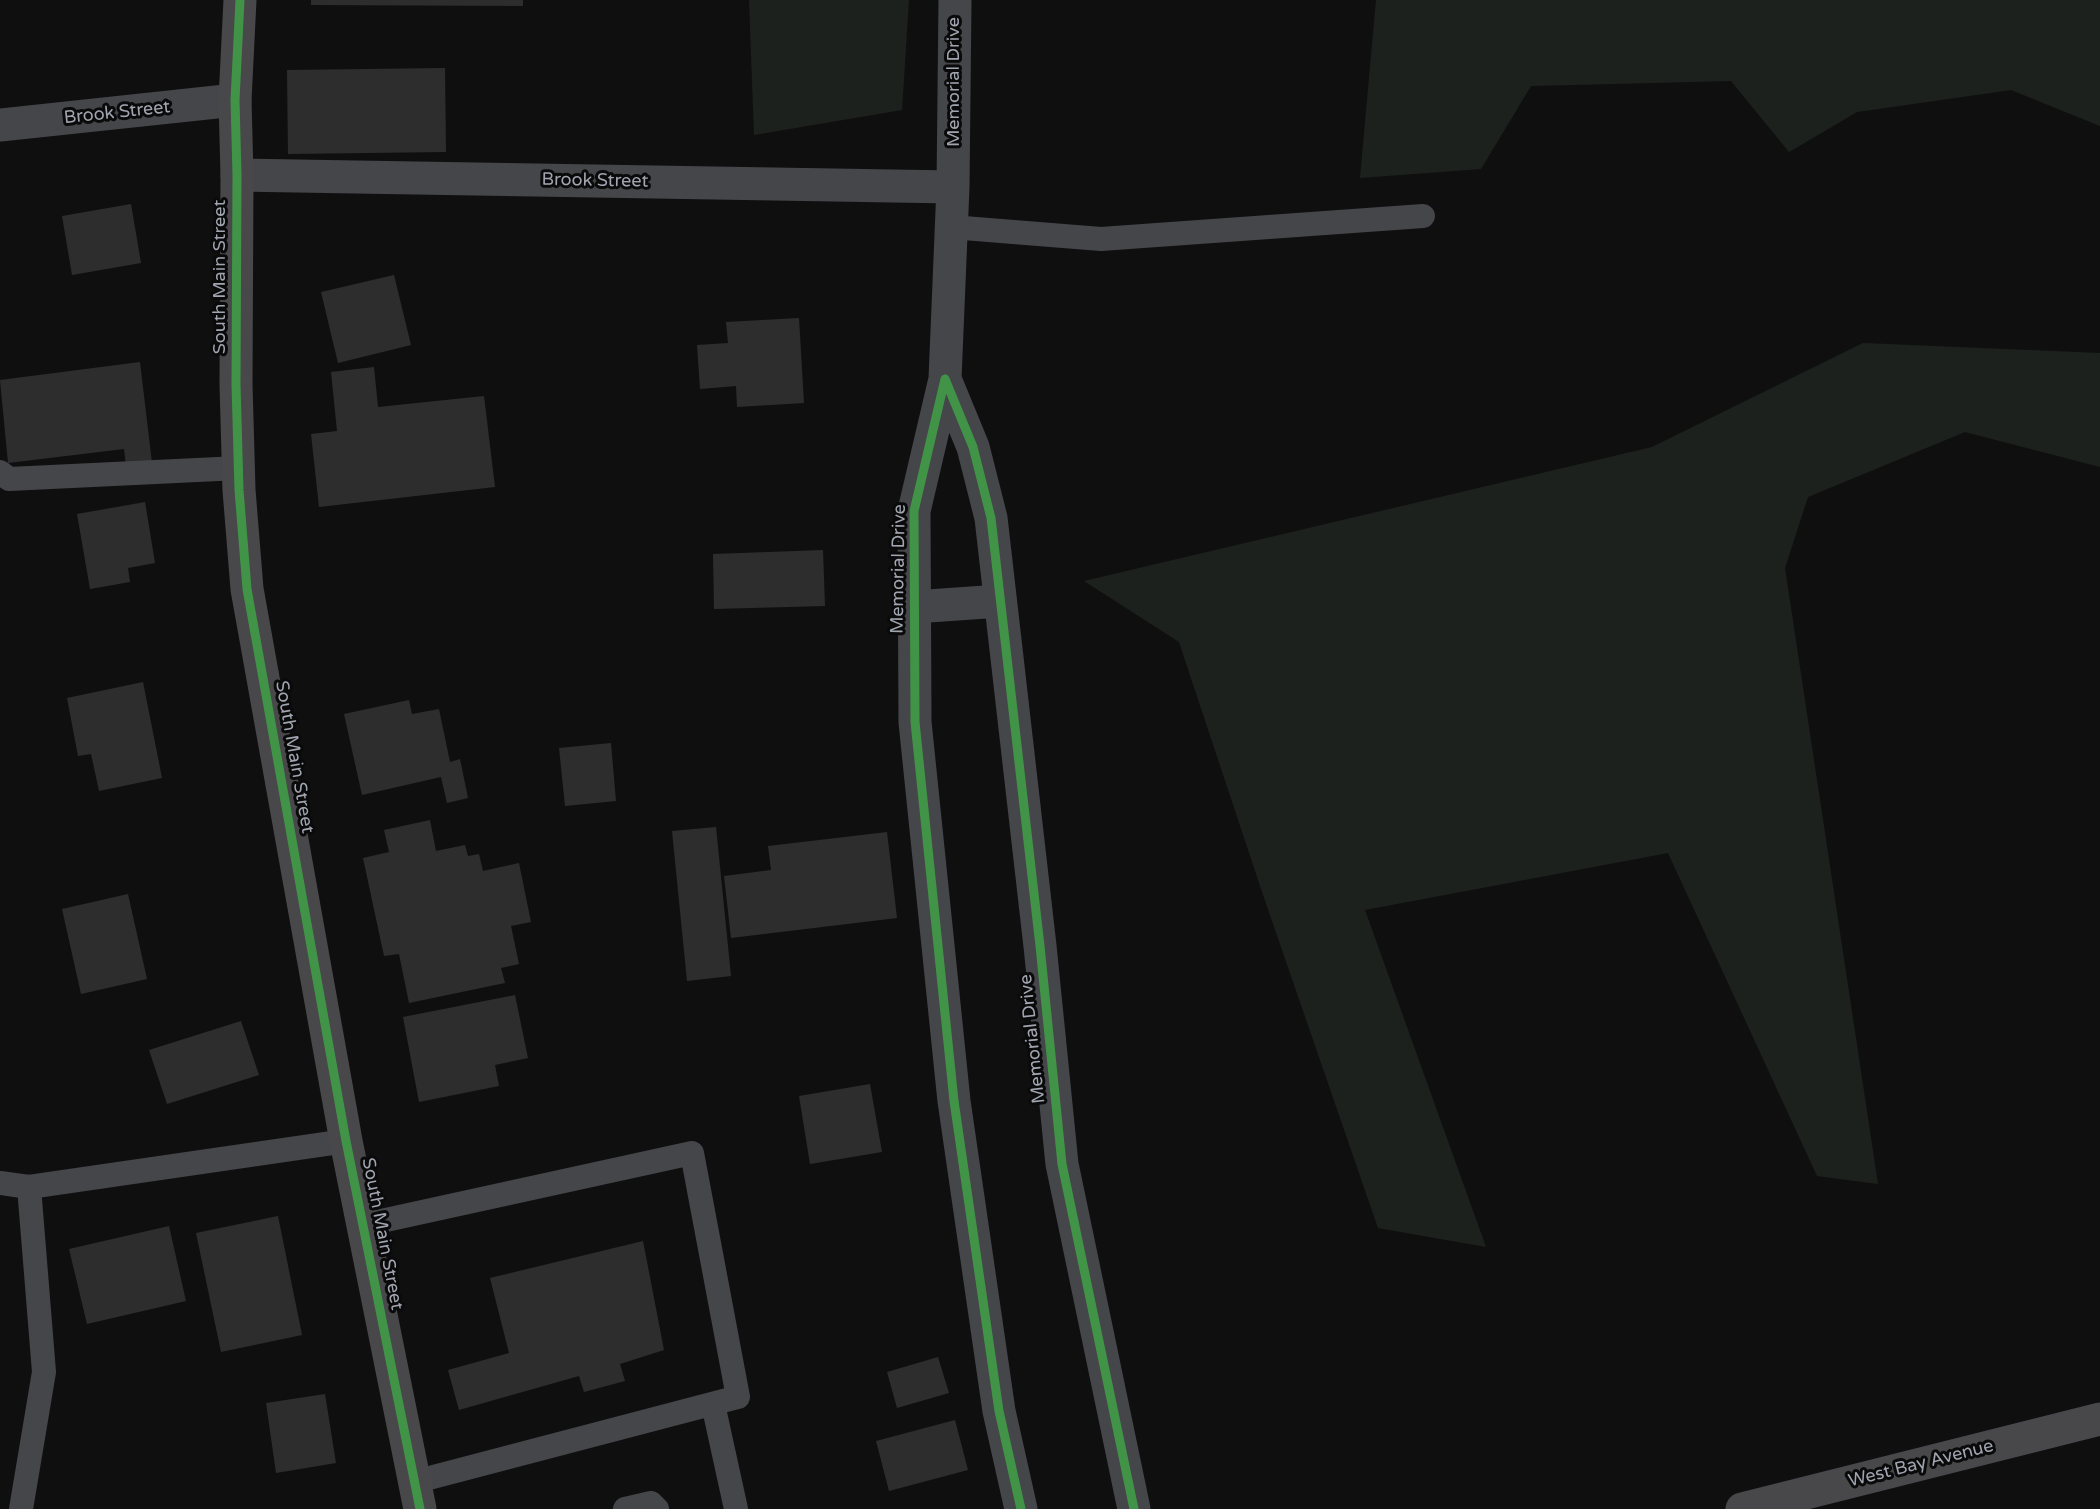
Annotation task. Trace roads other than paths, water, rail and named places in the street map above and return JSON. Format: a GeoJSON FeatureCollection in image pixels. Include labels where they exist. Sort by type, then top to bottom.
{"type":"FeatureCollection","features":[{"type":"Feature","properties":{"kind":"highway","name":"South Main Street"},"geometry":{"type":"LineString","coordinates":[[240,0],[235,100],[236,384],[239,490],[247,589],[346,1141],[417,1496]]}},
{"type":"Feature","properties":{"kind":"main road","name":"West Bay Avenue"},"geometry":{"type":"LineString","coordinates":[[1742,1509],[2100,1419]]}},
{"type":"Feature","properties":{"kind":"street","name":"Memorial Drive"},"geometry":{"type":"LineString","coordinates":[[955,0],[953,187],[945,379],[914,511],[915,722],[954,1101],[999,1410],[1022,1509]]}},
{"type":"Feature","properties":{"kind":"street","name":"Brook Street"},"geometry":{"type":"LineString","coordinates":[[0,125],[235,100]]}},
{"type":"Feature","properties":{"kind":"street","name":"Brook Street"},"geometry":{"type":"LineString","coordinates":[[237,175],[953,187]]}},
{"type":"Feature","properties":{"kind":"street","name":"Memorial Drive"},"geometry":{"type":"LineString","coordinates":[[945,379],[975,457],[991,518],[1040,946],[1062,1164],[1134,1509]]}},
{"type":"Feature","properties":{"kind":"street"},"geometry":{"type":"LineString","coordinates":[[914,607],[1000,601]]}},
{"type":"Feature","properties":{"kind":"lane"},"geometry":{"type":"LineString","coordinates":[[951,227],[1101,239],[1423,216]]}},
{"type":"Feature","properties":{"kind":"lane"},"geometry":{"type":"LineString","coordinates":[[0,472],[9,479],[239,468]]}},
{"type":"Feature","properties":{"kind":"lane"},"geometry":{"type":"LineString","coordinates":[[0,1183],[30,1187],[346,1141]]}},
{"type":"Feature","properties":{"kind":"lane"},"geometry":{"type":"LineString","coordinates":[[363,1225],[692,1153],[738,1397],[417,1496]]}},
{"type":"Feature","properties":{"kind":"lane"},"geometry":{"type":"LineString","coordinates":[[21,1509],[44,1372],[30,1187]]}},
{"type":"Feature","properties":{"kind":"lane"},"geometry":{"type":"LineString","coordinates":[[713,1404],[736,1509]]}},
{"type":"Feature","properties":{"kind":"lane"},"geometry":{"type":"LineString","coordinates":[[625,1509],[651,1503],[657,1509]]}}]}
